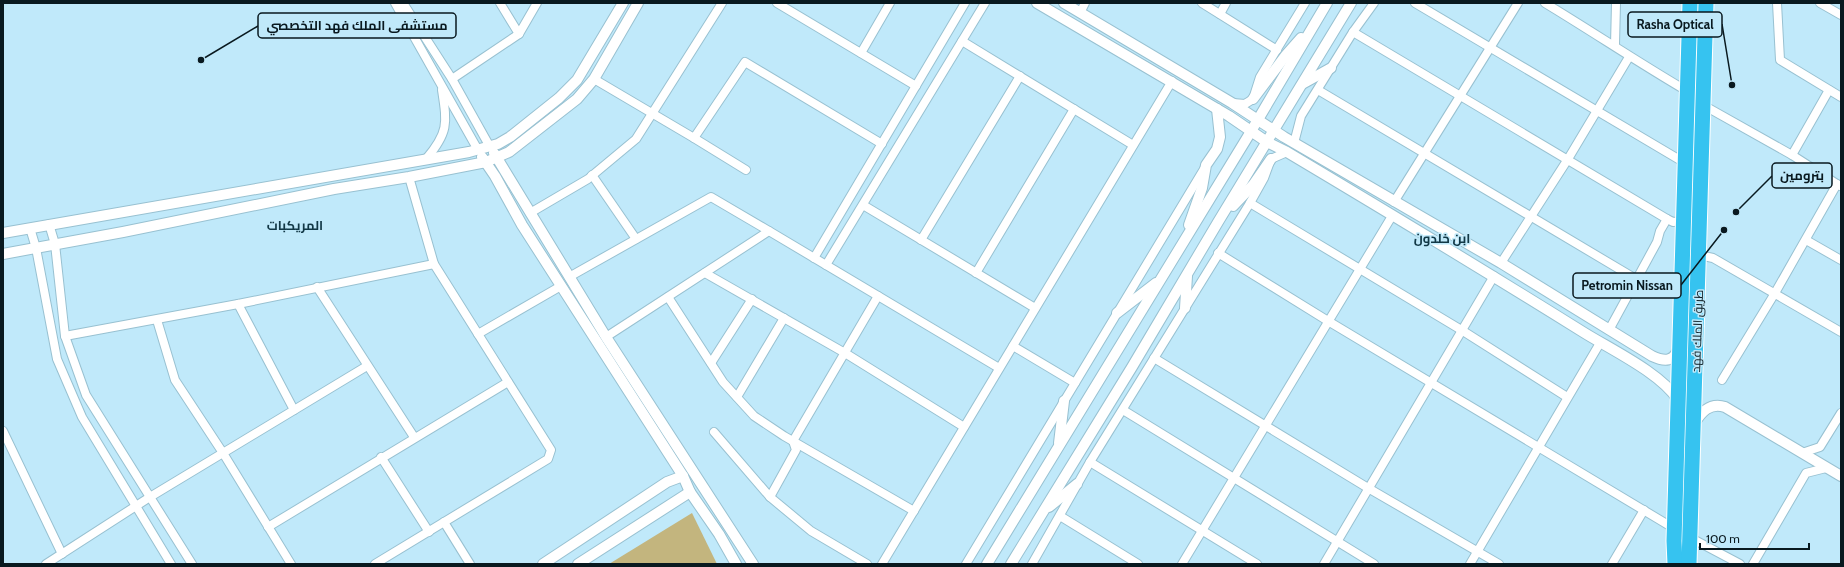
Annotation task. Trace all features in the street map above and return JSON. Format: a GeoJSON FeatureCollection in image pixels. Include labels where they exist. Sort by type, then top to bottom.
{"type":"FeatureCollection","features":[{"type":"Feature","properties":{"kind":"highway","name":"طريق الملك فهد"},"geometry":{"type":"LineString","coordinates":[[1675,564],[1678,400],[1690,3]]}},
{"type":"Feature","properties":{"kind":"highway","name":"طريق الملك فهد"},"geometry":{"type":"LineString","coordinates":[[1689,564],[1706,3]]}},
{"type":"Feature","properties":{"kind":"street"},"geometry":{"type":"LineString","coordinates":[[395,3],[522,225],[682,476],[690,492],[719,534],[736,564]]}},
{"type":"Feature","properties":{"kind":"street"},"geometry":{"type":"LineString","coordinates":[[403,3],[452,79],[490,147],[606,337],[753,564]]}},
{"type":"Feature","properties":{"kind":"street"},"geometry":{"type":"LineString","coordinates":[[500,3],[519,34]]}},
{"type":"Feature","properties":{"kind":"street"},"geometry":{"type":"LineString","coordinates":[[452,79],[519,34],[537,3]]}},
{"type":"Feature","properties":{"kind":"street"},"geometry":{"type":"LineString","coordinates":[[3,233],[490,147],[510,137],[559,98],[577,80],[623,3]]}},
{"type":"Feature","properties":{"kind":"street"},"geometry":{"type":"LineString","coordinates":[[3,254],[334,189],[410,177],[486,162],[497,158],[509,152],[577,99],[594,79],[638,3]]}},
{"type":"Feature","properties":{"kind":"street"},"geometry":{"type":"LineString","coordinates":[[530,213],[592,175],[636,139],[722,3]]}},
{"type":"Feature","properties":{"kind":"street"},"geometry":{"type":"LineString","coordinates":[[777,3],[916,86]]}},
{"type":"Feature","properties":{"kind":"street"},"geometry":{"type":"LineString","coordinates":[[861,53],[890,3]]}},
{"type":"Feature","properties":{"kind":"street"},"geometry":{"type":"LineString","coordinates":[[814,258],[965,3]]}},
{"type":"Feature","properties":{"kind":"street"},"geometry":{"type":"LineString","coordinates":[[826,265],[984,3]]}},
{"type":"Feature","properties":{"kind":"street"},"geometry":{"type":"LineString","coordinates":[[1037,3],[1172,81],[1217,109],[1250,133],[1287,152],[1494,276],[1644,370],[1673,392],[1678,400]]}},
{"type":"Feature","properties":{"kind":"street"},"geometry":{"type":"LineString","coordinates":[[1064,3],[1232,103],[1294,143],[1501,263],[1652,356],[1661,360],[1670,360],[1676,354],[1680,341]]}},
{"type":"Feature","properties":{"kind":"street"},"geometry":{"type":"LineString","coordinates":[[1080,12],[1085,3]]}},
{"type":"Feature","properties":{"kind":"street"},"geometry":{"type":"LineString","coordinates":[[1202,3],[1277,50]]}},
{"type":"Feature","properties":{"kind":"street"},"geometry":{"type":"LineString","coordinates":[[1220,14],[1226,3]]}},
{"type":"Feature","properties":{"kind":"street"},"geometry":{"type":"LineString","coordinates":[[1253,99],[1260,77],[1305,3]]}},
{"type":"Feature","properties":{"kind":"street"},"geometry":{"type":"LineString","coordinates":[[987,564],[1258,121],[1327,3]]}},
{"type":"Feature","properties":{"kind":"street"},"geometry":{"type":"LineString","coordinates":[[1011,564],[1351,3]]}},
{"type":"Feature","properties":{"kind":"street"},"geometry":{"type":"LineString","coordinates":[[1294,143],[1300,116],[1318,90],[1353,32],[1374,3]]}},
{"type":"Feature","properties":{"kind":"street"},"geometry":{"type":"LineString","coordinates":[[1415,3],[1685,163]]}},
{"type":"Feature","properties":{"kind":"street"},"geometry":{"type":"LineString","coordinates":[[1394,202],[1518,3]]}},
{"type":"Feature","properties":{"kind":"street"},"geometry":{"type":"LineString","coordinates":[[1545,3],[1615,45],[1629,57],[1687,91]]}},
{"type":"Feature","properties":{"kind":"street"},"geometry":{"type":"LineString","coordinates":[[1615,45],[1616,3]]}},
{"type":"Feature","properties":{"kind":"street"},"geometry":{"type":"LineString","coordinates":[[1777,3],[1780,60],[1841,97]]}},
{"type":"Feature","properties":{"kind":"street"},"geometry":{"type":"LineString","coordinates":[[1820,3],[1841,16]]}},
{"type":"Feature","properties":{"kind":"street"},"geometry":{"type":"LineString","coordinates":[[1232,103],[1246,104],[1253,99],[1286,55],[1316,22]]}},
{"type":"Feature","properties":{"kind":"street"},"geometry":{"type":"LineString","coordinates":[[1353,32],[1568,159],[1667,220],[1673,222],[1683,221]]}},
{"type":"Feature","properties":{"kind":"street"},"geometry":{"type":"LineString","coordinates":[[962,41],[1134,145]]}},
{"type":"Feature","properties":{"kind":"street"},"geometry":{"type":"LineString","coordinates":[[1501,263],[1532,217],[1629,57]]}},
{"type":"Feature","properties":{"kind":"street"},"geometry":{"type":"LineString","coordinates":[[694,138],[745,62],[882,144]]}},
{"type":"Feature","properties":{"kind":"street"},"geometry":{"type":"LineString","coordinates":[[1302,84],[1331,68]]}},
{"type":"Feature","properties":{"kind":"street"},"geometry":{"type":"LineString","coordinates":[[921,240],[1020,76]]}},
{"type":"Feature","properties":{"kind":"street"},"geometry":{"type":"LineString","coordinates":[[594,79],[746,170]]}},
{"type":"Feature","properties":{"kind":"street"},"geometry":{"type":"LineString","coordinates":[[882,564],[1172,81]]}},
{"type":"Feature","properties":{"kind":"street"},"geometry":{"type":"LineString","coordinates":[[426,159],[439,142],[446,120],[441,85]]}},
{"type":"Feature","properties":{"kind":"street"},"geometry":{"type":"LineString","coordinates":[[1318,90],[1636,279]]}},
{"type":"Feature","properties":{"kind":"street"},"geometry":{"type":"LineString","coordinates":[[1792,155],[1829,90]]}},
{"type":"Feature","properties":{"kind":"street"},"geometry":{"type":"LineString","coordinates":[[1703,105],[1792,155],[1839,185],[1722,380]]}},
{"type":"Feature","properties":{"kind":"street"},"geometry":{"type":"LineString","coordinates":[[976,273],[1074,109]]}},
{"type":"Feature","properties":{"kind":"street"},"geometry":{"type":"LineString","coordinates":[[966,564],[1217,149],[1220,137],[1217,109]]}},
{"type":"Feature","properties":{"kind":"street"},"geometry":{"type":"LineString","coordinates":[[1218,222],[1253,185],[1271,159],[1287,152]]}},
{"type":"Feature","properties":{"kind":"street"},"geometry":{"type":"LineString","coordinates":[[1032,564],[1090,462],[1250,202],[1264,178],[1271,159]]}},
{"type":"Feature","properties":{"kind":"street"},"geometry":{"type":"LineString","coordinates":[[1182,245],[1202,188],[1206,165]]}},
{"type":"Feature","properties":{"kind":"street"},"geometry":{"type":"LineString","coordinates":[[334,189],[344,182],[363,176],[367,169]]}},
{"type":"Feature","properties":{"kind":"street"},"geometry":{"type":"LineString","coordinates":[[592,175],[636,239]]}},
{"type":"Feature","properties":{"kind":"street"},"geometry":{"type":"LineString","coordinates":[[375,564],[548,459],[550,450],[434,264],[410,177]]}},
{"type":"Feature","properties":{"kind":"street"},"geometry":{"type":"LineString","coordinates":[[569,277],[711,197],[999,368]]}},
{"type":"Feature","properties":{"kind":"street"},"geometry":{"type":"LineString","coordinates":[[1250,202],[1361,268],[1567,397]]}},
{"type":"Feature","properties":{"kind":"street"},"geometry":{"type":"LineString","coordinates":[[863,205],[1035,308]]}},
{"type":"Feature","properties":{"kind":"street"},"geometry":{"type":"LineString","coordinates":[[1182,564],[1392,216]]}},
{"type":"Feature","properties":{"kind":"street"},"geometry":{"type":"LineString","coordinates":[[1609,330],[1667,220]]}},
{"type":"Feature","properties":{"kind":"street"},"geometry":{"type":"LineString","coordinates":[[49,224],[55,244],[65,336],[86,395],[192,564]]}},
{"type":"Feature","properties":{"kind":"street"},"geometry":{"type":"LineString","coordinates":[[30,228],[36,248],[57,359],[82,417],[171,564]]}},
{"type":"Feature","properties":{"kind":"street"},"geometry":{"type":"LineString","coordinates":[[606,337],[769,231]]}},
{"type":"Feature","properties":{"kind":"street"},"geometry":{"type":"LineString","coordinates":[[1806,240],[1841,260]]}},
{"type":"Feature","properties":{"kind":"street"},"geometry":{"type":"LineString","coordinates":[[1218,253],[1328,322],[1675,529]]}},
{"type":"Feature","properties":{"kind":"street"},"geometry":{"type":"LineString","coordinates":[[1699,254],[1713,258],[1841,332]]}},
{"type":"Feature","properties":{"kind":"street"},"geometry":{"type":"LineString","coordinates":[[65,336],[157,320],[434,264]]}},
{"type":"Feature","properties":{"kind":"street"},"geometry":{"type":"LineString","coordinates":[[706,273],[845,353],[964,427]]}},
{"type":"Feature","properties":{"kind":"street"},"geometry":{"type":"LineString","coordinates":[[1184,308],[1188,273]]}},
{"type":"Feature","properties":{"kind":"street"},"geometry":{"type":"LineString","coordinates":[[1324,564],[1463,331],[1494,276]]}},
{"type":"Feature","properties":{"kind":"street"},"geometry":{"type":"LineString","coordinates":[[1117,313],[1161,279]]}},
{"type":"Feature","properties":{"kind":"street"},"geometry":{"type":"LineString","coordinates":[[478,334],[561,286]]}},
{"type":"Feature","properties":{"kind":"street"},"geometry":{"type":"LineString","coordinates":[[317,287],[414,437]]}},
{"type":"Feature","properties":{"kind":"street"},"geometry":{"type":"LineString","coordinates":[[668,296],[723,382],[754,416],[793,441],[914,511]]}},
{"type":"Feature","properties":{"kind":"street"},"geometry":{"type":"LineString","coordinates":[[770,497],[796,450],[793,441],[878,296]]}},
{"type":"Feature","properties":{"kind":"street"},"geometry":{"type":"LineString","coordinates":[[711,363],[752,299]]}},
{"type":"Feature","properties":{"kind":"street"},"geometry":{"type":"LineString","coordinates":[[238,304],[294,410]]}},
{"type":"Feature","properties":{"kind":"street"},"geometry":{"type":"LineString","coordinates":[[737,397],[784,318]]}},
{"type":"Feature","properties":{"kind":"street"},"geometry":{"type":"LineString","coordinates":[[157,320],[175,380],[223,453],[291,564]]}},
{"type":"Feature","properties":{"kind":"street"},"geometry":{"type":"LineString","coordinates":[[1470,564],[1600,343]]}},
{"type":"Feature","properties":{"kind":"street"},"geometry":{"type":"LineString","coordinates":[[1013,346],[1075,384]]}},
{"type":"Feature","properties":{"kind":"street"},"geometry":{"type":"LineString","coordinates":[[1644,370],[1654,369],[1656,363],[1652,356]]}},
{"type":"Feature","properties":{"kind":"street"},"geometry":{"type":"LineString","coordinates":[[1154,358],[1368,488],[1499,564]]}},
{"type":"Feature","properties":{"kind":"street"},"geometry":{"type":"LineString","coordinates":[[46,564],[137,507],[150,497],[367,366]]}},
{"type":"Feature","properties":{"kind":"street"},"geometry":{"type":"LineString","coordinates":[[268,527],[414,437],[508,382]]}},
{"type":"Feature","properties":{"kind":"street"},"geometry":{"type":"LineString","coordinates":[[1058,448],[1064,401]]}},
{"type":"Feature","properties":{"kind":"street"},"geometry":{"type":"LineString","coordinates":[[1694,426],[1703,412],[1708,408],[1719,405],[1725,407],[1841,476]]}},
{"type":"Feature","properties":{"kind":"street"},"geometry":{"type":"LineString","coordinates":[[1123,410],[1337,543],[1374,564]]}},
{"type":"Feature","properties":{"kind":"street"},"geometry":{"type":"LineString","coordinates":[[1802,453],[1820,447],[1841,413]]}},
{"type":"Feature","properties":{"kind":"street"},"geometry":{"type":"LineString","coordinates":[[3,431],[62,554]]}},
{"type":"Feature","properties":{"kind":"street"},"geometry":{"type":"LineString","coordinates":[[714,432],[770,497],[811,531],[868,564]]}},
{"type":"Feature","properties":{"kind":"street"},"geometry":{"type":"LineString","coordinates":[[381,457],[429,532]]}},
{"type":"Feature","properties":{"kind":"street"},"geometry":{"type":"LineString","coordinates":[[1090,462],[1257,564]]}},
{"type":"Feature","properties":{"kind":"street"},"geometry":{"type":"LineString","coordinates":[[1753,564],[1806,473],[1826,468]]}},
{"type":"Feature","properties":{"kind":"street"},"geometry":{"type":"LineString","coordinates":[[543,564],[667,482],[682,476]]}},
{"type":"Feature","properties":{"kind":"street"},"geometry":{"type":"LineString","coordinates":[[1044,510],[1077,484]]}},
{"type":"Feature","properties":{"kind":"street"},"geometry":{"type":"LineString","coordinates":[[578,564],[690,492]]}},
{"type":"Feature","properties":{"kind":"street"},"geometry":{"type":"LineString","coordinates":[[1612,564],[1644,510]]}},
{"type":"Feature","properties":{"kind":"street"},"geometry":{"type":"LineString","coordinates":[[1060,516],[1138,564]]}},
{"type":"Feature","properties":{"kind":"street"},"geometry":{"type":"LineString","coordinates":[[444,522],[470,564]]}},
{"type":"Feature","properties":{"kind":"street"},"geometry":{"type":"LineString","coordinates":[[1689,537],[1740,564]]}},
{"type":"Feature","properties":{"kind":"shaded area"},"geometry":{"type":"Polygon","coordinates":[[[692,513],[717,564],[609,564],[692,513]]]}},
{"type":"Feature","properties":{"kind":"place","name":"مستشفى الملك فهد التخصصي"},"geometry":{"type":"Point","coordinates":[201,60]}},
{"type":"Feature","properties":{"kind":"place","name":"Rasha Optical"},"geometry":{"type":"Point","coordinates":[1732,85]}},
{"type":"Feature","properties":{"kind":"place","name":"بترومين"},"geometry":{"type":"Point","coordinates":[1736,212]}},
{"type":"Feature","properties":{"kind":"place","name":"Petromin Nissan"},"geometry":{"type":"Point","coordinates":[1724,230]}},
{"type":"Feature","properties":{"kind":"district","name":"المريكبات"},"geometry":{"type":"Point","coordinates":[295,225]}},
{"type":"Feature","properties":{"kind":"district","name":"ابن خلدون"},"geometry":{"type":"Point","coordinates":[1442,238]}}]}
